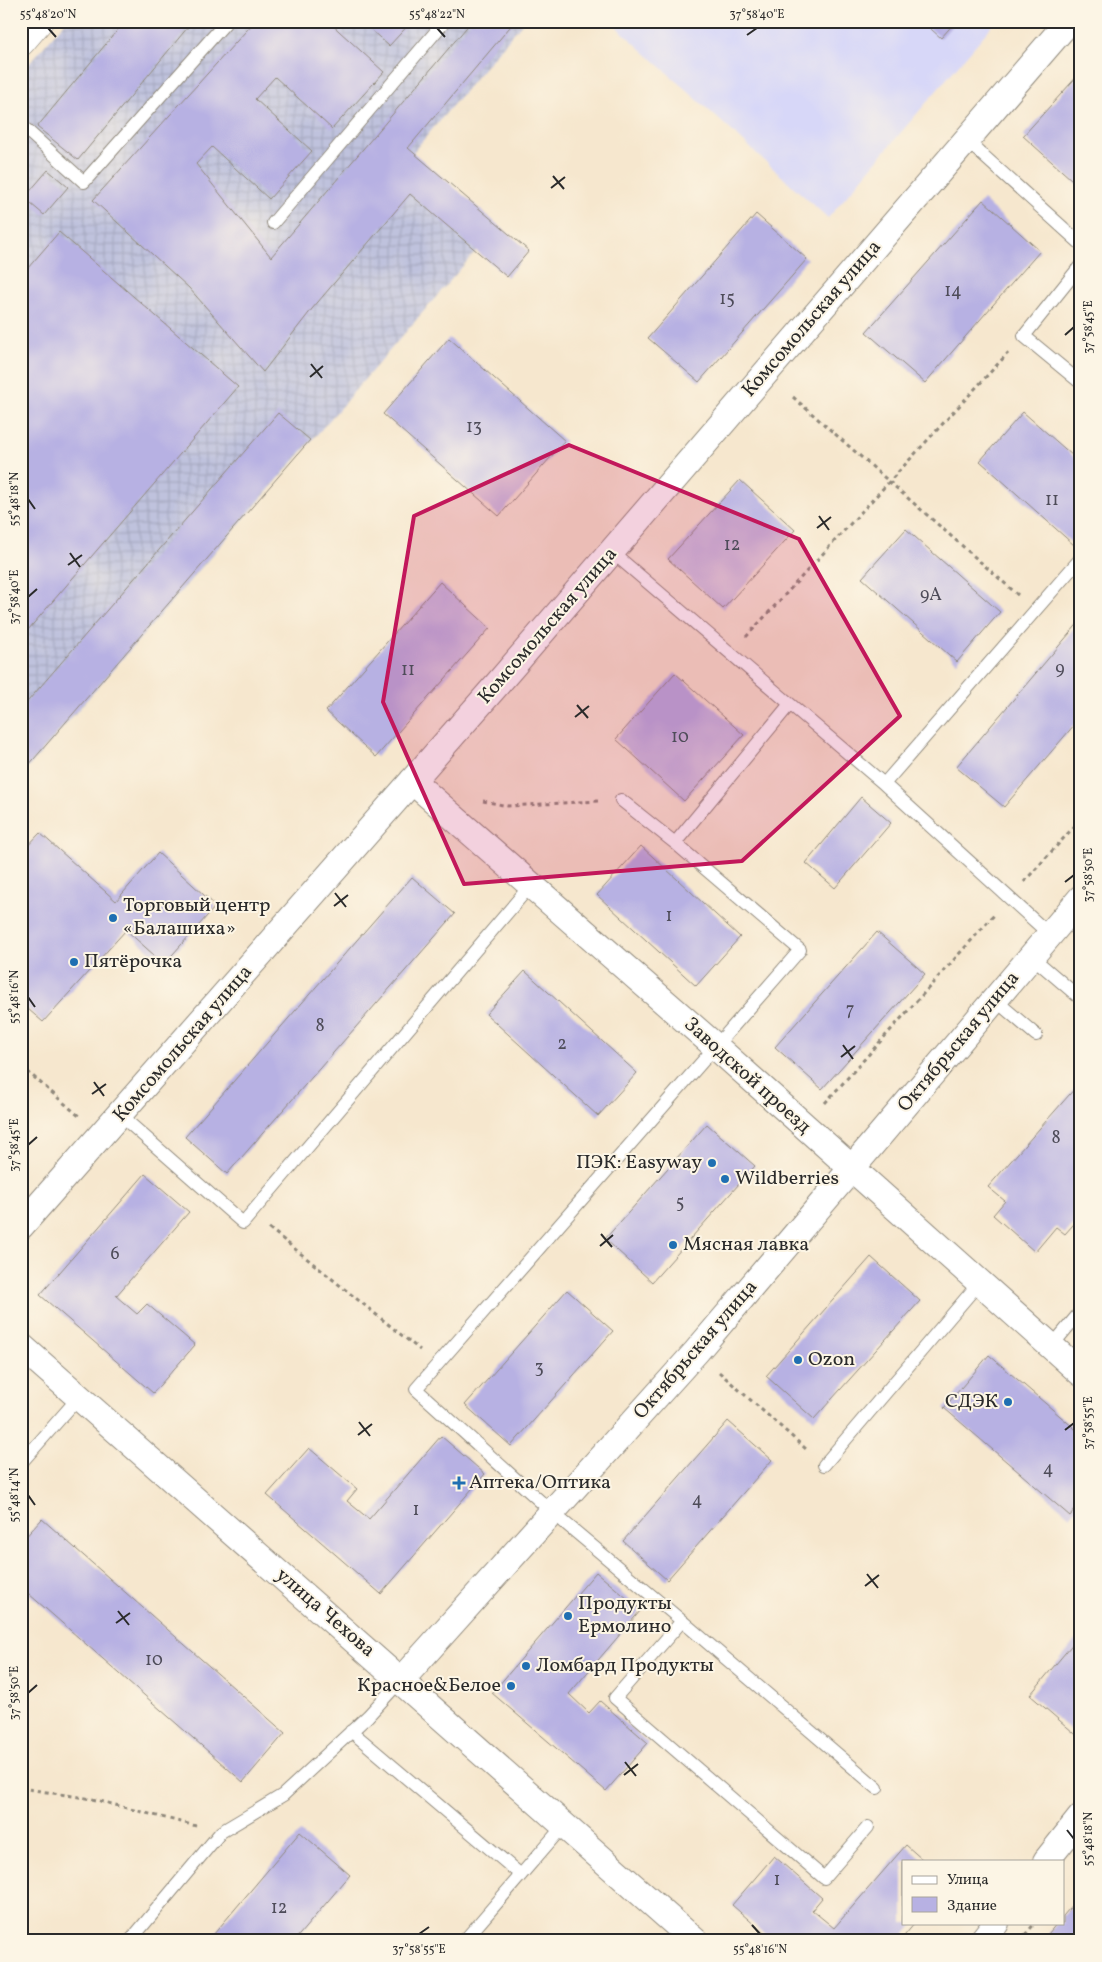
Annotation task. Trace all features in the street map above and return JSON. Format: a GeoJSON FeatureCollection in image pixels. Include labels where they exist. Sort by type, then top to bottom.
{"type":"FeatureCollection","features":[{"type":"Feature","properties":{"kind":"street"},"geometry":{"type":"LineString","coordinates":[[21,42],[39,21]]}},
{"type":"Feature","properties":{"kind":"street","name":"Комсомольская улица"},"geometry":{"type":"LineString","coordinates":[[21,1226],[102,1136],[612,552],[1068,21]]}},
{"type":"Feature","properties":{"kind":"street","name":"Заводской проезд"},"geometry":{"type":"LineString","coordinates":[[412,781],[715,1046],[1081,1373]]}},
{"type":"Feature","properties":{"kind":"street","name":"Октябрьская улица"},"geometry":{"type":"LineString","coordinates":[[401,1680],[696,1352],[852,1170],[1049,934],[1078,908]]}},
{"type":"Feature","properties":{"kind":"street","name":"улица Чехова"},"geometry":{"type":"LineString","coordinates":[[21,1346],[695,1941]]}},
{"type":"Feature","properties":{"kind":"street"},"geometry":{"type":"LineString","coordinates":[[1047,1860],[1081,1817]]}},
{"type":"Feature","properties":{"kind":"street"},"geometry":{"type":"LineString","coordinates":[[982,1941],[995,1924]]}},
{"type":"Feature","properties":{"kind":"lane"},"geometry":{"type":"LineString","coordinates":[[21,125],[84,182],[227,21]]}},
{"type":"Feature","properties":{"kind":"lane"},"geometry":{"type":"LineString","coordinates":[[273,223],[446,21]]}},
{"type":"Feature","properties":{"kind":"lane"},"geometry":{"type":"LineString","coordinates":[[966,140],[1081,244]]}},
{"type":"Feature","properties":{"kind":"lane"},"geometry":{"type":"LineString","coordinates":[[1081,265],[1024,336],[1081,383]]}},
{"type":"Feature","properties":{"kind":"lane"},"geometry":{"type":"LineString","coordinates":[[612,552],[884,784],[1049,934]]}},
{"type":"Feature","properties":{"kind":"lane"},"geometry":{"type":"LineString","coordinates":[[884,784],[1081,558]]}},
{"type":"Feature","properties":{"kind":"lane"},"geometry":{"type":"LineString","coordinates":[[675,843],[790,704]]}},
{"type":"Feature","properties":{"kind":"lane"},"geometry":{"type":"LineString","coordinates":[[621,800],[675,843],[800,950],[416,1389],[552,1512],[877,1788]]}},
{"type":"Feature","properties":{"kind":"lane"},"geometry":{"type":"LineString","coordinates":[[120,1115],[243,1223],[530,886]]}},
{"type":"Feature","properties":{"kind":"lane"},"geometry":{"type":"LineString","coordinates":[[1031,956],[1081,1000]]}},
{"type":"Feature","properties":{"kind":"lane"},"geometry":{"type":"LineString","coordinates":[[994,999],[1036,1035]]}},
{"type":"Feature","properties":{"kind":"lane"},"geometry":{"type":"LineString","coordinates":[[824,1465],[979,1283]]}},
{"type":"Feature","properties":{"kind":"lane"},"geometry":{"type":"LineString","coordinates":[[1051,1347],[1081,1311]]}},
{"type":"Feature","properties":{"kind":"lane"},"geometry":{"type":"LineString","coordinates":[[21,1463],[79,1397]]}},
{"type":"Feature","properties":{"kind":"lane"},"geometry":{"type":"LineString","coordinates":[[682,1621],[615,1698],[824,1878],[868,1827]]}},
{"type":"Feature","properties":{"kind":"lane"},"geometry":{"type":"LineString","coordinates":[[130,1941],[221,1832],[283,1795],[351,1731],[401,1680]]}},
{"type":"Feature","properties":{"kind":"lane"},"geometry":{"type":"LineString","coordinates":[[351,1731],[521,1875]]}},
{"type":"Feature","properties":{"kind":"lane"},"geometry":{"type":"LineString","coordinates":[[464,1941],[564,1825]]}},
{"type":"Feature","properties":{"kind":"path"},"geometry":{"type":"LineString","coordinates":[[730,653],[1024,336]]}},
{"type":"Feature","properties":{"kind":"path"},"geometry":{"type":"LineString","coordinates":[[793,397],[1036,610]]}},
{"type":"Feature","properties":{"kind":"path"},"geometry":{"type":"LineString","coordinates":[[479,801],[508,806],[621,800]]}},
{"type":"Feature","properties":{"kind":"path"},"geometry":{"type":"LineString","coordinates":[[823,1106],[1081,819]]}},
{"type":"Feature","properties":{"kind":"path"},"geometry":{"type":"LineString","coordinates":[[21,1066],[102,1136]]}},
{"type":"Feature","properties":{"kind":"path"},"geometry":{"type":"LineString","coordinates":[[251,1213],[437,1364]]}},
{"type":"Feature","properties":{"kind":"path"},"geometry":{"type":"LineString","coordinates":[[696,1352],[824,1465]]}},
{"type":"Feature","properties":{"kind":"path"},"geometry":{"type":"LineString","coordinates":[[21,1788],[92,1799],[221,1832]]}},
{"type":"Feature","properties":{"kind":"path"},"geometry":{"type":"LineString","coordinates":[[1020,1941],[1034,1924]]}},
{"type":"Feature","properties":{"kind":"highlighted area"},"geometry":{"type":"Polygon","coordinates":[[[569,445],[799,539],[900,716],[742,861],[464,884],[383,702],[414,516],[569,445]]]}},
{"type":"Feature","properties":{"kind":"shaded area"},"geometry":{"type":"Polygon","coordinates":[[[66,21],[524,21],[397,171],[482,244],[21,776],[21,73],[66,21]]]}},
{"type":"Feature","properties":{"kind":"shaded area"},"geometry":{"type":"Polygon","coordinates":[[[610,21],[996,21],[828,218],[610,21]]]}},
{"type":"Feature","properties":{"kind":"building"},"geometry":{"type":"Polygon","coordinates":[[[125,21],[193,21],[78,160],[37,127],[125,21]]]}},
{"type":"Feature","properties":{"kind":"building"},"geometry":{"type":"Polygon","coordinates":[[[255,21],[328,21],[384,72],[332,129],[275,77],[255,99],[312,151],[269,199],[212,147],[196,164],[271,257],[472,21],[515,21],[408,148],[529,251],[507,277],[410,194],[312,309],[263,372],[189,288],[93,200],[255,21]]]}},
{"type":"Feature","properties":{"kind":"building"},"geometry":{"type":"Polygon","coordinates":[[[361,21],[412,21],[389,46],[361,21]]]}},
{"type":"Feature","properties":{"kind":"building"},"geometry":{"type":"Polygon","coordinates":[[[922,21],[956,21],[941,38],[922,21]]]}},
{"type":"Feature","properties":{"kind":"building"},"geometry":{"type":"Polygon","coordinates":[[[1081,72],[1081,188],[1023,136],[1081,72]]]}},
{"type":"Feature","properties":{"kind":"building"},"geometry":{"type":"Polygon","coordinates":[[[48,170],[68,187],[44,215],[24,198],[48,170]]]}},
{"type":"Feature","properties":{"kind":"building"},"geometry":{"type":"Polygon","coordinates":[[[983,200],[1040,251],[925,383],[866,332],[983,200]]]}},
{"type":"Feature","properties":{"kind":"building"},"geometry":{"type":"Polygon","coordinates":[[[756,214],[807,259],[699,382],[648,338],[756,214]]]}},
{"type":"Feature","properties":{"kind":"building"},"geometry":{"type":"Polygon","coordinates":[[[59,232],[238,387],[21,638],[21,276],[59,232]]]}},
{"type":"Feature","properties":{"kind":"building"},"geometry":{"type":"Polygon","coordinates":[[[449,338],[565,441],[499,516],[383,414],[449,338]]]}},
{"type":"Feature","properties":{"kind":"building"},"geometry":{"type":"Polygon","coordinates":[[[1023,412],[1081,463],[1081,537],[1074,545],[980,461],[1023,412]]]}},
{"type":"Feature","properties":{"kind":"building"},"geometry":{"type":"Polygon","coordinates":[[[278,413],[310,440],[21,774],[21,709],[278,413]]]}},
{"type":"Feature","properties":{"kind":"building"},"geometry":{"type":"Polygon","coordinates":[[[740,480],[795,530],[723,609],[668,559],[740,480]]]}},
{"type":"Feature","properties":{"kind":"building"},"geometry":{"type":"Polygon","coordinates":[[[906,529],[1000,612],[957,662],[862,578],[906,529]]]}},
{"type":"Feature","properties":{"kind":"building"},"geometry":{"type":"Polygon","coordinates":[[[440,582],[490,628],[376,757],[326,711],[440,582]]]}},
{"type":"Feature","properties":{"kind":"building"},"geometry":{"type":"Polygon","coordinates":[[[1081,620],[1081,717],[1004,807],[956,767],[1081,620]]]}},
{"type":"Feature","properties":{"kind":"building"},"geometry":{"type":"Polygon","coordinates":[[[675,673],[744,735],[684,801],[616,739],[675,673]]]}},
{"type":"Feature","properties":{"kind":"building"},"geometry":{"type":"Polygon","coordinates":[[[861,797],[891,823],[835,888],[806,863],[861,797]]]}},
{"type":"Feature","properties":{"kind":"building","name":"Торговый центр «Балашиха»"},"geometry":{"type":"Polygon","coordinates":[[[40,833],[116,901],[158,853],[216,906],[164,964],[126,930],[43,1022],[21,1003],[21,853],[40,833]]]}},
{"type":"Feature","properties":{"kind":"building"},"geometry":{"type":"Polygon","coordinates":[[[641,846],[740,937],[696,986],[597,895],[641,846]]]}},
{"type":"Feature","properties":{"kind":"building"},"geometry":{"type":"Polygon","coordinates":[[[412,877],[455,914],[227,1174],[185,1137],[412,877]]]}},
{"type":"Feature","properties":{"kind":"building"},"geometry":{"type":"Polygon","coordinates":[[[877,932],[925,974],[822,1089],[775,1047],[877,932]]]}},
{"type":"Feature","properties":{"kind":"building"},"geometry":{"type":"Polygon","coordinates":[[[525,971],[637,1073],[598,1116],[486,1014],[525,971]]]}},
{"type":"Feature","properties":{"kind":"building"},"geometry":{"type":"Polygon","coordinates":[[[1077,1086],[1081,1089],[1081,1216],[1065,1234],[1056,1227],[1035,1252],[993,1215],[1005,1201],[988,1187],[1077,1086]]]}},
{"type":"Feature","properties":{"kind":"building"},"geometry":{"type":"Polygon","coordinates":[[[707,1124],[755,1166],[652,1282],[605,1239],[707,1124]]]}},
{"type":"Feature","properties":{"kind":"building"},"geometry":{"type":"Polygon","coordinates":[[[145,1174],[189,1212],[116,1296],[137,1314],[147,1304],[195,1345],[153,1393],[40,1295],[145,1174]]]}},
{"type":"Feature","properties":{"kind":"building"},"geometry":{"type":"Polygon","coordinates":[[[871,1257],[920,1301],[814,1419],[766,1376],[871,1257]]]}},
{"type":"Feature","properties":{"kind":"building"},"geometry":{"type":"Polygon","coordinates":[[[567,1290],[613,1331],[511,1446],[465,1405],[567,1290]]]}},
{"type":"Feature","properties":{"kind":"building"},"geometry":{"type":"Polygon","coordinates":[[[989,1355],[1081,1434],[1081,1503],[1070,1516],[944,1408],[989,1355]]]}},
{"type":"Feature","properties":{"kind":"building"},"geometry":{"type":"Polygon","coordinates":[[[728,1421],[772,1460],[667,1580],[623,1541],[728,1421]]]}},
{"type":"Feature","properties":{"kind":"building"},"geometry":{"type":"Polygon","coordinates":[[[441,1436],[485,1474],[381,1594],[267,1495],[309,1448],[357,1489],[347,1501],[369,1519],[441,1436]]]}},
{"type":"Feature","properties":{"kind":"building"},"geometry":{"type":"Polygon","coordinates":[[[42,1519],[285,1733],[243,1782],[21,1587],[21,1542],[42,1519]]]}},
{"type":"Feature","properties":{"kind":"building"},"geometry":{"type":"Polygon","coordinates":[[[596,1572],[641,1610],[569,1694],[589,1713],[600,1701],[648,1743],[606,1791],[492,1693],[596,1572]]]}},
{"type":"Feature","properties":{"kind":"building"},"geometry":{"type":"Polygon","coordinates":[[[1081,1634],[1081,1739],[1030,1695],[1081,1634]]]}},
{"type":"Feature","properties":{"kind":"building"},"geometry":{"type":"Polygon","coordinates":[[[300,1832],[350,1875],[294,1941],[208,1941],[300,1832]]]}},
{"type":"Feature","properties":{"kind":"building"},"geometry":{"type":"Polygon","coordinates":[[[906,1845],[923,1860],[902,1860],[902,1924],[914,1924],[900,1941],[773,1941],[732,1905],[774,1856],[822,1898],[812,1910],[834,1928],[906,1845]]]}},
{"type":"Feature","properties":{"kind":"building"},"geometry":{"type":"Polygon","coordinates":[[[1081,1895],[1081,1941],[1047,1941],[1044,1939],[1056,1924],[1064,1924],[1064,1915],[1081,1895]]]}},
{"type":"Feature","properties":{"kind":"place","name":"Торговый центр «Балашиха»"},"geometry":{"type":"Point","coordinates":[113,918]}},
{"type":"Feature","properties":{"kind":"place","name":"Пятёрочка"},"geometry":{"type":"Point","coordinates":[74,962]}},
{"type":"Feature","properties":{"kind":"place","name":"ПЭК: Easyway"},"geometry":{"type":"Point","coordinates":[712,1163]}},
{"type":"Feature","properties":{"kind":"place","name":"Wildberries"},"geometry":{"type":"Point","coordinates":[725,1179]}},
{"type":"Feature","properties":{"kind":"place","name":"Мясная лавка"},"geometry":{"type":"Point","coordinates":[673,1245]}},
{"type":"Feature","properties":{"kind":"place","name":"Ozon"},"geometry":{"type":"Point","coordinates":[798,1360]}},
{"type":"Feature","properties":{"kind":"place","name":"СДЭК"},"geometry":{"type":"Point","coordinates":[1008,1402]}},
{"type":"Feature","properties":{"kind":"place","name":"Аптека/Оптика"},"geometry":{"type":"Point","coordinates":[459,1483]}},
{"type":"Feature","properties":{"kind":"place","name":"Продукты Ермолино"},"geometry":{"type":"Point","coordinates":[568,1616]}},
{"type":"Feature","properties":{"kind":"place","name":"Ломбард Продукты"},"geometry":{"type":"Point","coordinates":[526,1666]}},
{"type":"Feature","properties":{"kind":"place","name":"Красное&Белое"},"geometry":{"type":"Point","coordinates":[511,1686]}}]}
